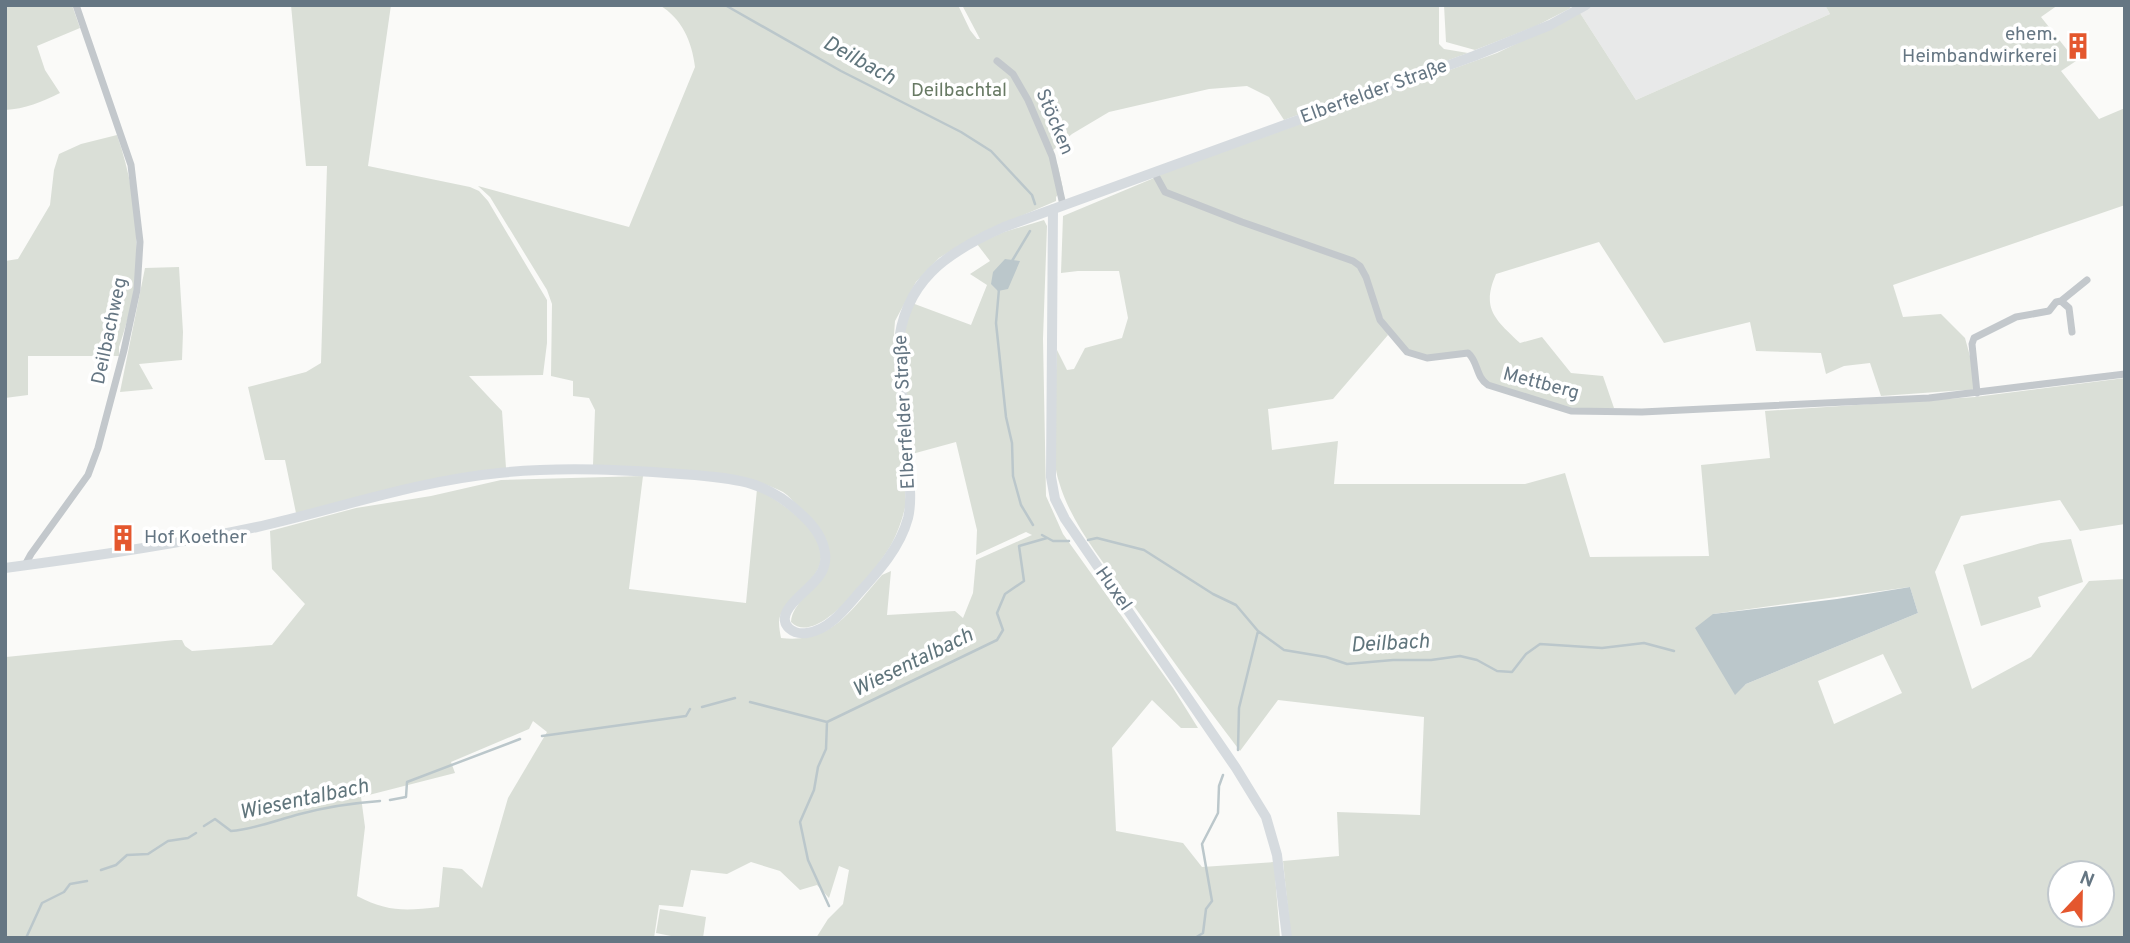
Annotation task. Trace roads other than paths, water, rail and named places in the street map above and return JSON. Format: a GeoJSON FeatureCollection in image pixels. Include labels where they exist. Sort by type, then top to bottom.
{"type":"FeatureCollection","features":[{"type":"Feature","properties":{"kind":"main road","name":"Elberfelder Straße"},"geometry":{"type":"LineString","coordinates":[[5,568],[173,544],[480,475],[567,470],[672,474],[763,486],[807,519],[822,543],[825,562],[813,583],[790,607],[785,615],[785,622],[788,629],[796,633],[818,630],[837,616],[879,570],[896,545],[908,517],[910,487],[898,349],[902,320],[916,288],[957,250],[992,232],[1058,207],[1474,56],[1550,25],[1586,5]]}},
{"type":"Feature","properties":{"kind":"main road","name":"Huxel"},"geometry":{"type":"LineString","coordinates":[[1058,207],[1052,489],[1065,519],[1242,776],[1266,817],[1278,855],[1287,938]]}},
{"type":"Feature","properties":{"kind":"street","name":"Deilbachweg"},"geometry":{"type":"LineString","coordinates":[[25,565],[88,475],[98,448],[124,350],[137,290],[139,214],[131,165],[76,5]]}},
{"type":"Feature","properties":{"kind":"street","name":"Stöcken"},"geometry":{"type":"LineString","coordinates":[[997,61],[1013,74],[1028,100],[1052,156],[1058,207]]}},
{"type":"Feature","properties":{"kind":"street","name":"Mettberg"},"geometry":{"type":"LineString","coordinates":[[1154,172],[1165,192],[1353,261],[1366,276],[1380,320],[1407,352],[1427,358],[1468,353],[1472,355],[1482,382],[1564,410],[1656,411],[1891,400],[1978,393],[2125,374]]}},
{"type":"Feature","properties":{"kind":"street"},"geometry":{"type":"LineString","coordinates":[[1978,393],[1972,344],[1974,338],[2016,317],[2049,311],[2056,302],[2087,280]]}},
{"type":"Feature","properties":{"kind":"street"},"geometry":{"type":"LineString","coordinates":[[2061,301],[2069,308],[2071,332]]}},
{"type":"Feature","properties":{"kind":"waterway","name":"Deilbach"},"geometry":{"type":"LineString","coordinates":[[725,5],[841,71],[961,132],[991,151],[1032,195],[1035,204]]}},
{"type":"Feature","properties":{"kind":"waterway","name":"Deilbach"},"geometry":{"type":"LineString","coordinates":[[1012,261],[1030,231]]}},
{"type":"Feature","properties":{"kind":"waterway","name":"Deilbach"},"geometry":{"type":"LineString","coordinates":[[999,289],[996,323],[1006,417],[1012,443],[1013,476],[1021,505],[1033,525]]}},
{"type":"Feature","properties":{"kind":"waterway","name":"Deilbach"},"geometry":{"type":"LineString","coordinates":[[1042,535],[1053,541],[1069,541]]}},
{"type":"Feature","properties":{"kind":"waterway","name":"Wiesentalbach"},"geometry":{"type":"LineString","coordinates":[[750,702],[827,722],[997,640],[1003,630],[997,613],[1005,594],[1024,581],[1019,546],[1047,538]]}},
{"type":"Feature","properties":{"kind":"waterway","name":"Deilbach"},"geometry":{"type":"LineString","coordinates":[[1088,540],[1097,538],[1144,550],[1213,594],[1236,605],[1258,631],[1284,650],[1326,657],[1347,664],[1460,656],[1477,660],[1497,671],[1512,672],[1526,654],[1540,644],[1602,648],[1644,643],[1674,651]]}},
{"type":"Feature","properties":{"kind":"waterway"},"geometry":{"type":"LineString","coordinates":[[1238,750],[1239,708],[1258,631]]}},
{"type":"Feature","properties":{"kind":"waterway","name":"Wiesentalbach"},"geometry":{"type":"LineString","coordinates":[[702,707],[735,698]]}},
{"type":"Feature","properties":{"kind":"waterway","name":"Wiesentalbach"},"geometry":{"type":"LineString","coordinates":[[542,736],[686,716],[690,709]]}},
{"type":"Feature","properties":{"kind":"waterway"},"geometry":{"type":"LineString","coordinates":[[827,722],[826,749],[818,767],[814,790],[800,822],[808,860],[829,906]]}},
{"type":"Feature","properties":{"kind":"waterway","name":"Wiesentalbach"},"geometry":{"type":"LineString","coordinates":[[390,800],[406,797],[407,782],[520,739]]}},
{"type":"Feature","properties":{"kind":"waterway"},"geometry":{"type":"LineString","coordinates":[[1195,938],[1203,933],[1206,909],[1212,901],[1202,844],[1218,813],[1219,786],[1223,775]]}},
{"type":"Feature","properties":{"kind":"waterway","name":"Wiesentalbach"},"geometry":{"type":"LineString","coordinates":[[204,826],[215,819],[231,831],[240,830],[320,809],[380,801]]}},
{"type":"Feature","properties":{"kind":"waterway","name":"Wiesentalbach"},"geometry":{"type":"LineString","coordinates":[[101,870],[116,865],[127,855],[148,854],[168,841],[188,838],[196,833]]}},
{"type":"Feature","properties":{"kind":"waterway","name":"Wiesentalbach"},"geometry":{"type":"LineString","coordinates":[[26,938],[42,903],[64,892],[70,884],[87,881]]}},
{"type":"Feature","properties":{"kind":"place","name":"ehem. Heimbandwirkerei"},"geometry":{"type":"Point","coordinates":[2078,46]}},
{"type":"Feature","properties":{"kind":"place","name":"Hof Koether"},"geometry":{"type":"Point","coordinates":[123,538]}},
{"type":"Feature","properties":{"kind":"park label","name":"Deilbachtal"},"geometry":{"type":"Point","coordinates":[959,91]}}]}
